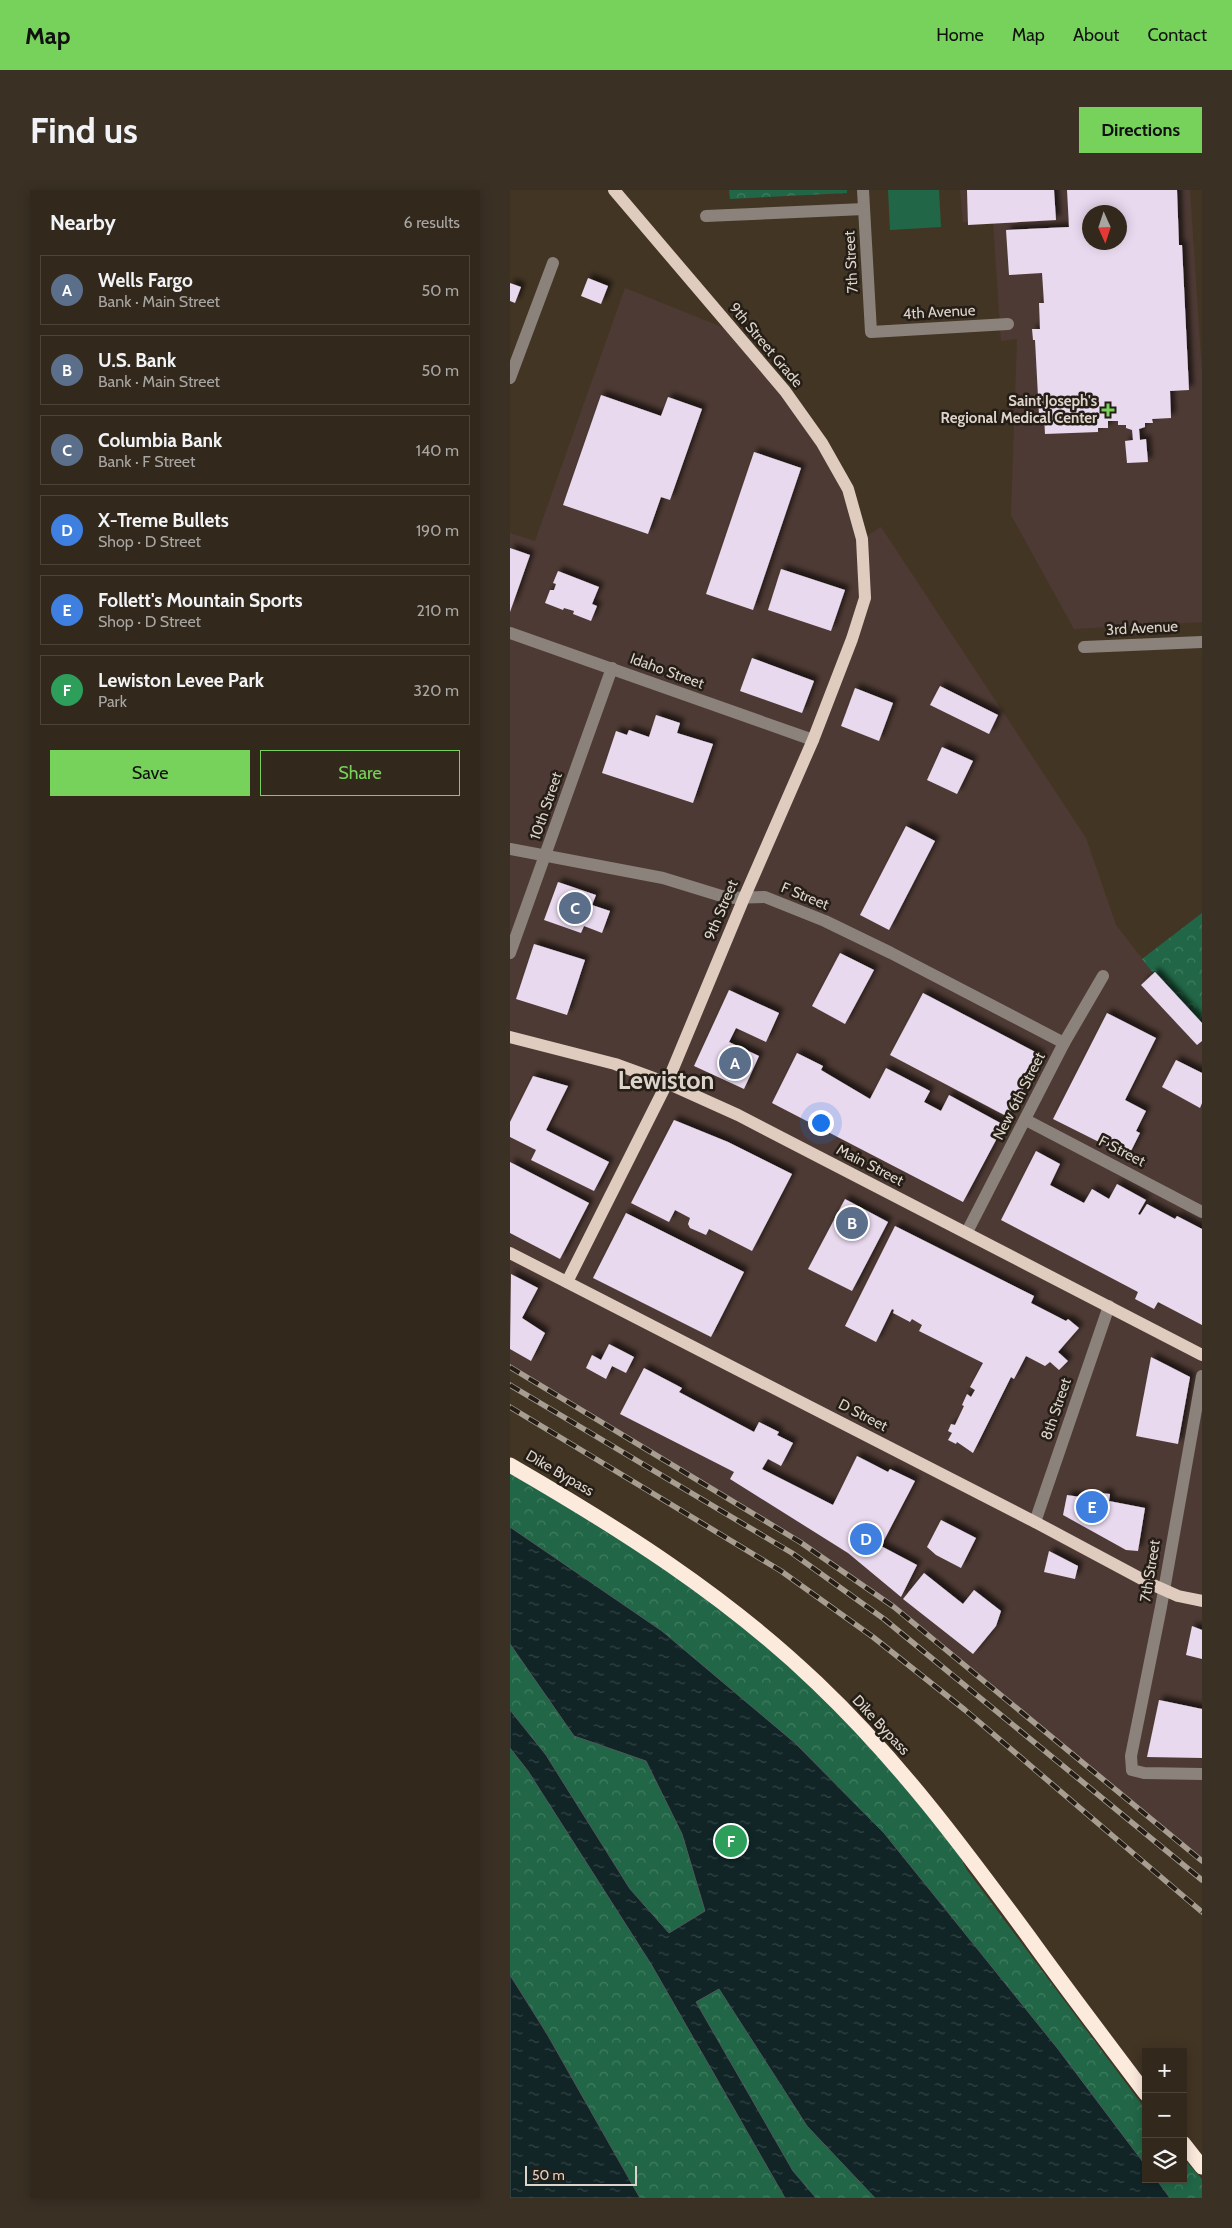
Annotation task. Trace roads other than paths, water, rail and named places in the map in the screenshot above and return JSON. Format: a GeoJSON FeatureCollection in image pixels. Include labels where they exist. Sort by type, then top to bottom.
{"type":"FeatureCollection","features":[{"type":"Feature","properties":{"kind":"highway","name":"Dike Bypass"},"geometry":{"type":"LineString","coordinates":[[510,1465],[593,1513],[705,1588],[785,1654],[843,1709],[936,1812],[1145,2093]]}},
{"type":"Feature","properties":{"kind":"highway"},"geometry":{"type":"LineString","coordinates":[[1187,2148],[1202,2167]]}},
{"type":"Feature","properties":{"kind":"main road","name":"9th Street Grade"},"geometry":{"type":"LineString","coordinates":[[614,190],[780,385],[822,443],[848,489],[862,539]]}},
{"type":"Feature","properties":{"kind":"main road","name":"9th Street"},"geometry":{"type":"LineString","coordinates":[[567,1282],[667,1083],[744,898],[813,740],[852,639],[865,598],[862,539]]}},
{"type":"Feature","properties":{"kind":"main road","name":"Main Street"},"geometry":{"type":"LineString","coordinates":[[510,1037],[603,1061],[667,1083],[738,1116],[967,1232],[1202,1355]]}},
{"type":"Feature","properties":{"kind":"main road","name":"D Street"},"geometry":{"type":"LineString","coordinates":[[510,1253],[1164,1590],[1178,1596],[1202,1600]]}},
{"type":"Feature","properties":{"kind":"street","name":"7th Street"},"geometry":{"type":"LineString","coordinates":[[863,190],[871,332]]}},
{"type":"Feature","properties":{"kind":"street"},"geometry":{"type":"LineString","coordinates":[[706,216],[864,209]]}},
{"type":"Feature","properties":{"kind":"street"},"geometry":{"type":"LineString","coordinates":[[510,378],[553,264]]}},
{"type":"Feature","properties":{"kind":"street","name":"4th Avenue"},"geometry":{"type":"LineString","coordinates":[[871,332],[1008,324]]}},
{"type":"Feature","properties":{"kind":"street","name":"Idaho Street"},"geometry":{"type":"LineString","coordinates":[[510,633],[813,740]]}},
{"type":"Feature","properties":{"kind":"street","name":"3rd Avenue"},"geometry":{"type":"LineString","coordinates":[[1084,647],[1202,642]]}},
{"type":"Feature","properties":{"kind":"street","name":"10th Street"},"geometry":{"type":"LineString","coordinates":[[510,954],[612,668]]}},
{"type":"Feature","properties":{"kind":"street","name":"F Street"},"geometry":{"type":"LineString","coordinates":[[510,849],[663,878],[728,898],[765,897],[825,921],[1064,1043]]}},
{"type":"Feature","properties":{"kind":"street","name":"New 6th Street"},"geometry":{"type":"LineString","coordinates":[[967,1232],[1064,1043],[1103,976]]}},
{"type":"Feature","properties":{"kind":"street","name":"F Street"},"geometry":{"type":"LineString","coordinates":[[1026,1120],[1202,1212]]}},
{"type":"Feature","properties":{"kind":"street","name":"8th Street"},"geometry":{"type":"LineString","coordinates":[[1035,1522],[1109,1306]]}},
{"type":"Feature","properties":{"kind":"street","name":"7th Street"},"geometry":{"type":"LineString","coordinates":[[1202,1376],[1164,1590],[1131,1756],[1132,1770],[1144,1773],[1202,1774]]}},
{"type":"Feature","properties":{"kind":"water"},"geometry":{"type":"Polygon","coordinates":[[[510,1527],[662,1631],[795,1743],[884,1833],[1058,2049],[1142,2161],[1142,2183],[1159,2183],[1170,2198],[875,2198],[807,2126],[719,1989],[696,2002],[793,2171],[816,2198],[785,2198],[651,1964],[528,1771],[510,1748],[510,1710],[546,1755],[630,1889],[669,1933],[705,1911],[682,1834],[646,1761],[574,1736],[510,1644],[510,1527]]]}},
{"type":"Feature","properties":{"kind":"water"},"geometry":{"type":"Polygon","coordinates":[[[510,1975],[547,2034],[640,2198],[510,2198],[510,1975]]]}},
{"type":"Feature","properties":{"kind":"railway"},"geometry":{"type":"LineString","coordinates":[[510,1367],[800,1542],[894,1607],[1202,1861]]}},
{"type":"Feature","properties":{"kind":"railway"},"geometry":{"type":"LineString","coordinates":[[510,1385],[792,1553],[884,1619],[1202,1880]]}},
{"type":"Feature","properties":{"kind":"railway"},"geometry":{"type":"LineString","coordinates":[[510,1407],[781,1571],[873,1637],[965,1710],[1202,1912]]}},
{"type":"Feature","properties":{"kind":"place","name":"Saint Joseph's Regional Medical Center"},"geometry":{"type":"Point","coordinates":[1108,410]}},
{"type":"Feature","properties":{"kind":"place","name":"Columbia Bank"},"geometry":{"type":"Point","coordinates":[575,908]}},
{"type":"Feature","properties":{"kind":"place","name":"Wells Fargo"},"geometry":{"type":"Point","coordinates":[735,1063]}},
{"type":"Feature","properties":{"kind":"place","name":"U.S. Bank"},"geometry":{"type":"Point","coordinates":[852,1223]}},
{"type":"Feature","properties":{"kind":"place","name":"Follett's Mountain Sports"},"geometry":{"type":"Point","coordinates":[1092,1507]}},
{"type":"Feature","properties":{"kind":"place","name":"X-Treme Bullets"},"geometry":{"type":"Point","coordinates":[866,1539]}},
{"type":"Feature","properties":{"kind":"place","name":"Lewiston Levee Park"},"geometry":{"type":"Point","coordinates":[731,1841]}},
{"type":"Feature","properties":{"kind":"district","name":"Lewiston"},"geometry":{"type":"Point","coordinates":[666,1080]}}]}
